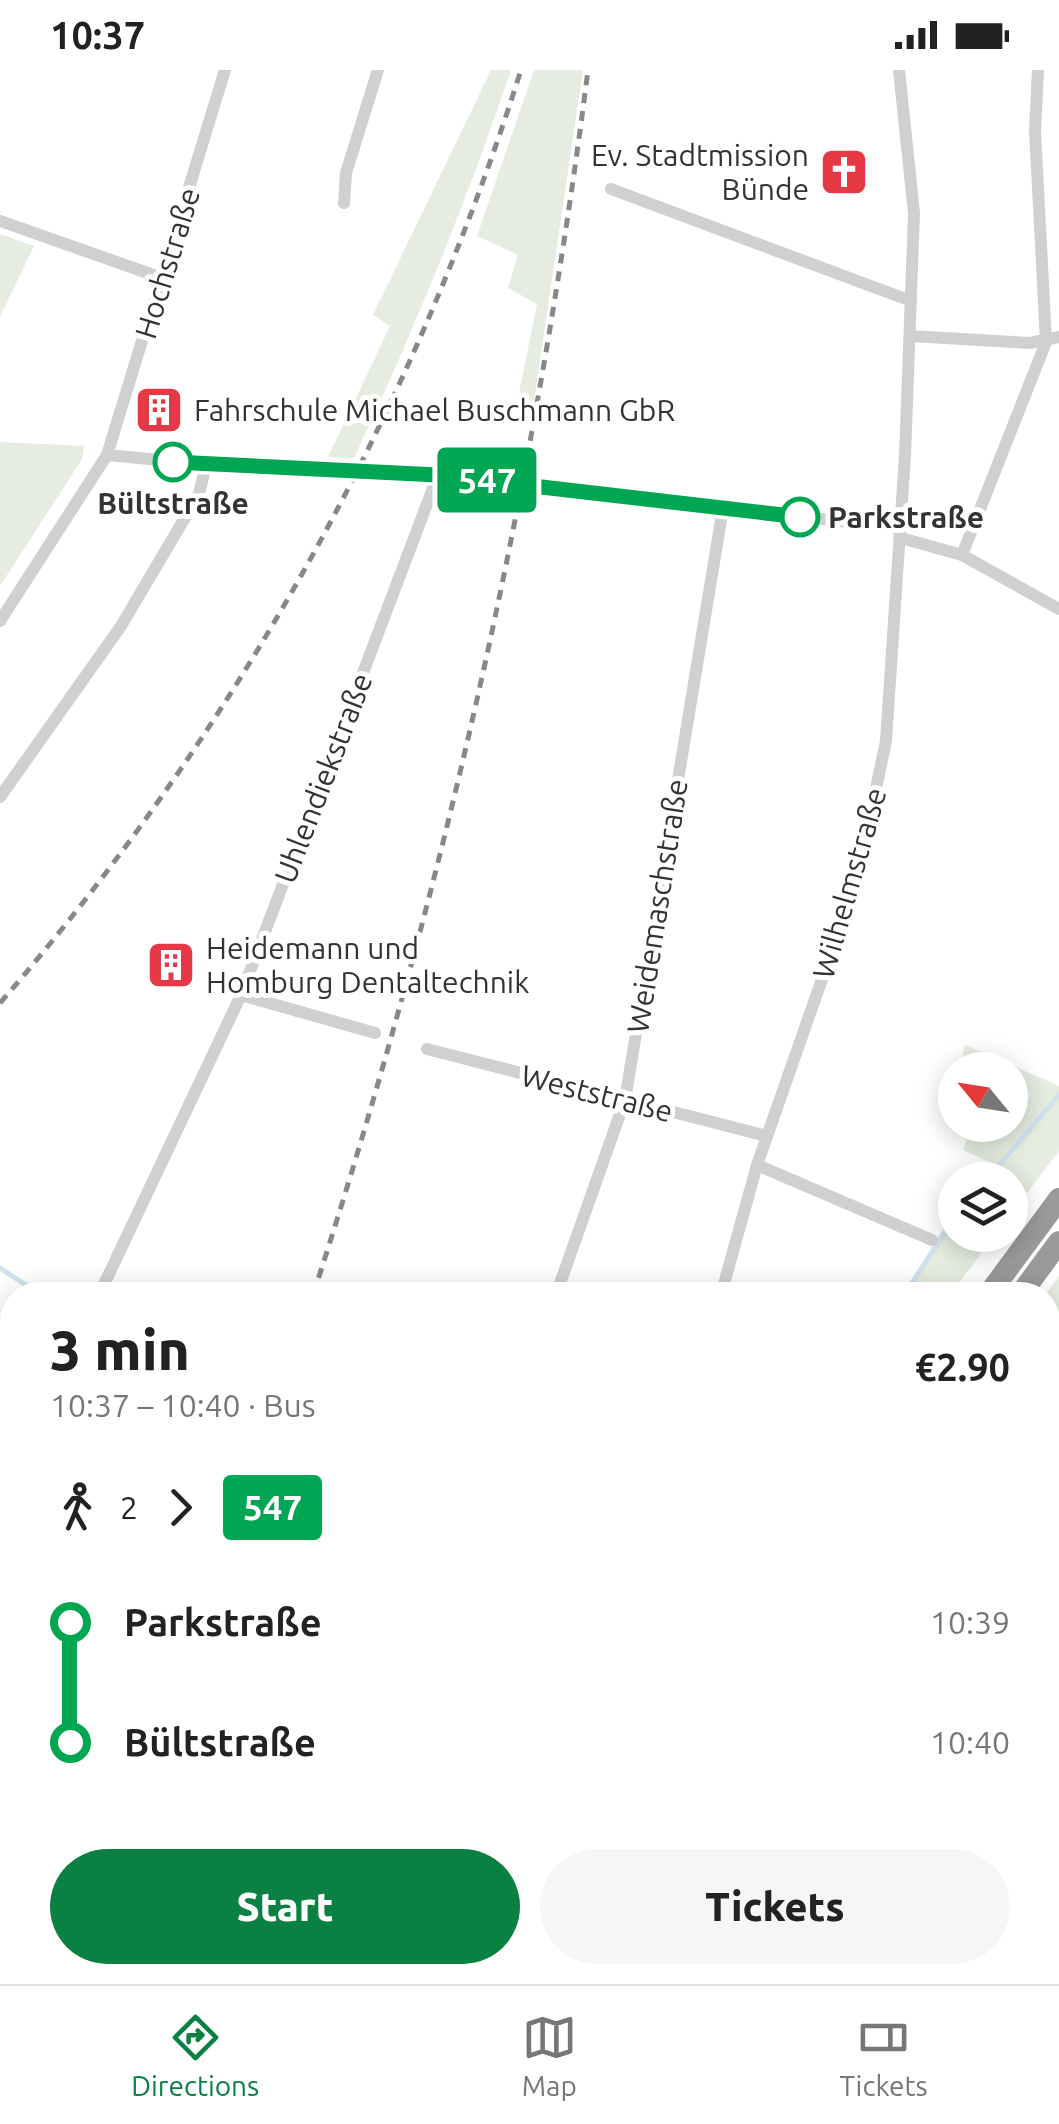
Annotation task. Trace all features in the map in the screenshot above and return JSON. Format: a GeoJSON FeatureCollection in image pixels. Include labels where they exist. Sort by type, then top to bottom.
{"type":"FeatureCollection","features":[{"type":"Feature","properties":{"kind":"highway"},"geometry":{"type":"LineString","coordinates":[[998,1282],[1059,1199]]}},
{"type":"Feature","properties":{"kind":"highway"},"geometry":{"type":"LineString","coordinates":[[1030,1282],[1059,1242]]}},
{"type":"Feature","properties":{"kind":"street","name":"Hochstraße"},"geometry":{"type":"LineString","coordinates":[[107,455],[225,70]]}},
{"type":"Feature","properties":{"kind":"street"},"geometry":{"type":"LineString","coordinates":[[344,203],[346,173],[378,70]]}},
{"type":"Feature","properties":{"kind":"street","name":"Wilhelmstraße"},"geometry":{"type":"LineString","coordinates":[[725,1282],[767,1136],[856,879],[875,808],[886,742],[901,533],[914,213],[898,70]]}},
{"type":"Feature","properties":{"kind":"street"},"geometry":{"type":"LineString","coordinates":[[962,555],[1052,340],[1036,130],[1038,70]]}},
{"type":"Feature","properties":{"kind":"street"},"geometry":{"type":"LineString","coordinates":[[611,190],[911,301]]}},
{"type":"Feature","properties":{"kind":"street"},"geometry":{"type":"LineString","coordinates":[[0,222],[162,278]]}},
{"type":"Feature","properties":{"kind":"street"},"geometry":{"type":"LineString","coordinates":[[910,336],[1052,340]]}},
{"type":"Feature","properties":{"kind":"street"},"geometry":{"type":"LineString","coordinates":[[0,620],[107,455],[206,465],[438,475],[901,533],[962,555],[1059,609]]}},
{"type":"Feature","properties":{"kind":"street"},"geometry":{"type":"LineString","coordinates":[[0,797],[121,626],[199,494],[206,465]]}},
{"type":"Feature","properties":{"kind":"street","name":"Uhlendiekstraße"},"geometry":{"type":"LineString","coordinates":[[105,1282],[241,994],[438,475]]}},
{"type":"Feature","properties":{"kind":"street","name":"Weidemaschstraße"},"geometry":{"type":"LineString","coordinates":[[561,1282],[625,1100],[723,508]]}},
{"type":"Feature","properties":{"kind":"street"},"geometry":{"type":"LineString","coordinates":[[241,994],[374,1034]]}},
{"type":"Feature","properties":{"kind":"street","name":"Weststraße"},"geometry":{"type":"LineString","coordinates":[[427,1049],[767,1136]]}},
{"type":"Feature","properties":{"kind":"street"},"geometry":{"type":"LineString","coordinates":[[758,1165],[932,1240]]}},
{"type":"Feature","properties":{"kind":"shaded area"},"geometry":{"type":"Polygon","coordinates":[[[491,70],[511,70],[418,314],[354,458],[328,457],[390,326],[373,315],[491,70]]]}},
{"type":"Feature","properties":{"kind":"shaded area"},"geometry":{"type":"Polygon","coordinates":[[[534,70],[583,70],[533,408],[517,403],[537,304],[508,288],[518,255],[477,236],[534,70]]]}},
{"type":"Feature","properties":{"kind":"shaded area"},"geometry":{"type":"Polygon","coordinates":[[[0,234],[34,246],[0,317],[0,234]]]}},
{"type":"Feature","properties":{"kind":"shaded area"},"geometry":{"type":"Polygon","coordinates":[[[0,442],[84,446],[82,459],[0,586],[0,442]]]}},
{"type":"Feature","properties":{"kind":"shaded area"},"geometry":{"type":"Polygon","coordinates":[[[1028,1072],[1059,1086],[1059,1151],[1028,1191],[1028,1162],[989,1162],[963,1150],[966,1142],[1028,1142],[1028,1072]]]}},
{"type":"Feature","properties":{"kind":"shaded area"},"geometry":{"type":"Polygon","coordinates":[[[938,1237],[938,1252],[982,1252],[960,1282],[910,1282],[938,1237]]]}},
{"type":"Feature","properties":{"kind":"waterway"},"geometry":{"type":"LineString","coordinates":[[1002,1162],[1059,1095]]}},
{"type":"Feature","properties":{"kind":"waterway"},"geometry":{"type":"LineString","coordinates":[[913,1282],[938,1244]]}},
{"type":"Feature","properties":{"kind":"waterway"},"geometry":{"type":"LineString","coordinates":[[0,1268],[21,1282]]}},
{"type":"Feature","properties":{"kind":"railway"},"geometry":{"type":"LineString","coordinates":[[0,1003],[85,899],[165,791],[240,679],[308,563],[371,444],[427,322],[477,197],[521,70]]}},
{"type":"Feature","properties":{"kind":"railway"},"geometry":{"type":"LineString","coordinates":[[317,1282],[403,993],[479,689],[541,381],[588,70]]}},
{"type":"Feature","properties":{"kind":"bus line","name":"547"},"geometry":{"type":"LineString","coordinates":[[173,462],[438,475],[800,517]]}},
{"type":"Feature","properties":{"kind":"place","name":"Ev. Stadtmission Bünde"},"geometry":{"type":"Point","coordinates":[844,172]}},
{"type":"Feature","properties":{"kind":"place","name":"Fahrschule Michael Buschmann GbR"},"geometry":{"type":"Point","coordinates":[159,410]}},
{"type":"Feature","properties":{"kind":"place","name":"Bültstraße"},"geometry":{"type":"Point","coordinates":[173,462]}},
{"type":"Feature","properties":{"kind":"place","name":"Parkstraße"},"geometry":{"type":"Point","coordinates":[800,517]}},
{"type":"Feature","properties":{"kind":"place","name":"Heidemann und Homburg Dentaltechnik"},"geometry":{"type":"Point","coordinates":[171,965]}}]}
